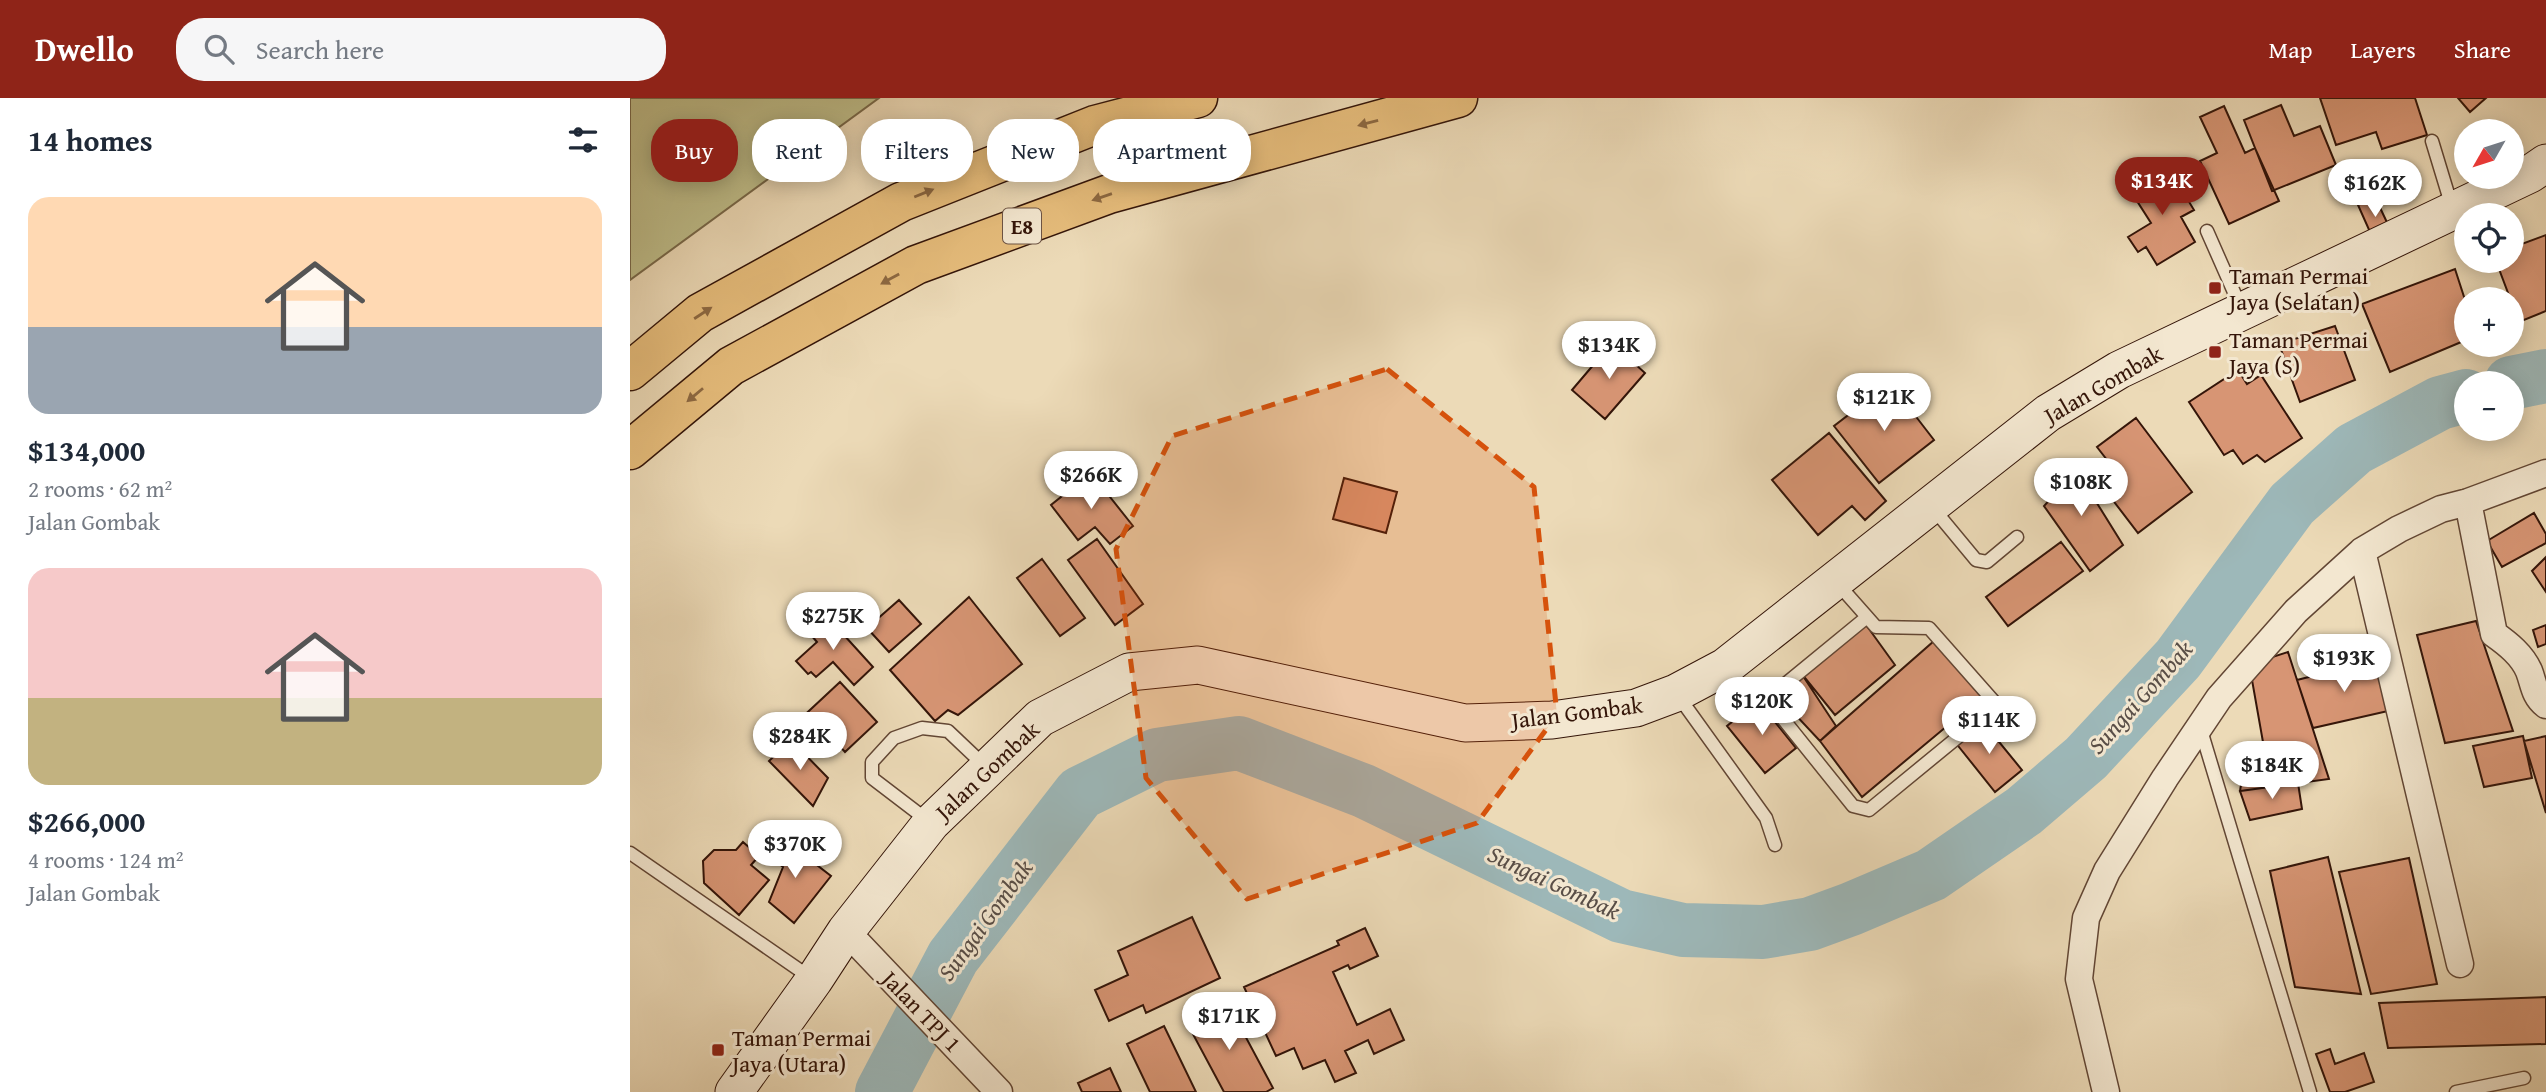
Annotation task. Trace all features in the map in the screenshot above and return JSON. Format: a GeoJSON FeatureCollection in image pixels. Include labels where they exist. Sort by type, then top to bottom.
{"type":"FeatureCollection","features":[{"type":"Feature","properties":{"kind":"highway"},"geometry":{"type":"LineString","coordinates":[[630,371],[700,313],[901,202],[1096,125],[1198,98]]}},
{"type":"Feature","properties":{"kind":"highway","name":"E8"},"geometry":{"type":"LineString","coordinates":[[630,450],[731,366],[916,265],[1109,194],[1458,98]]}},
{"type":"Feature","properties":{"kind":"main road","name":"Jalan Gombak"},"geometry":{"type":"LineString","coordinates":[[2469,203],[2530,174],[2546,163]]}},
{"type":"Feature","properties":{"kind":"main road","name":"Jalan Gombak"},"geometry":{"type":"LineString","coordinates":[[734,1092],[846,931],[930,822],[1040,718],[1129,673],[1198,665],[1465,723],[1552,720],[1636,708],[1676,693],[1724,667],[2048,413],[2119,370],[2454,210]]}},
{"type":"Feature","properties":{"kind":"street"},"geometry":{"type":"LineString","coordinates":[[2106,1092],[2079,979],[2086,918],[2107,872],[2218,698],[2296,611],[2362,551],[2441,509],[2468,502],[2546,472]]}},
{"type":"Feature","properties":{"kind":"street"},"geometry":{"type":"LineString","coordinates":[[2468,502],[2494,634],[2514,649],[2528,669],[2534,690],[2546,705]]}},
{"type":"Feature","properties":{"kind":"street"},"geometry":{"type":"LineString","coordinates":[[2362,551],[2460,964]]}},
{"type":"Feature","properties":{"kind":"street","name":"Jalan TPJ 1"},"geometry":{"type":"LineString","coordinates":[[846,931],[999,1092]]}},
{"type":"Feature","properties":{"kind":"lane"},"geometry":{"type":"LineString","coordinates":[[2432,141],[2454,210]]}},
{"type":"Feature","properties":{"kind":"lane"},"geometry":{"type":"LineString","coordinates":[[2207,231],[2242,311]]}},
{"type":"Feature","properties":{"kind":"lane"},"geometry":{"type":"LineString","coordinates":[[1930,505],[1976,560],[1987,562],[2017,537]]}},
{"type":"Feature","properties":{"kind":"lane"},"geometry":{"type":"LineString","coordinates":[[1834,579],[1867,617],[1875,627],[1929,628],[1997,705],[1868,810],[1853,806],[1767,699],[1867,617]]}},
{"type":"Feature","properties":{"kind":"lane"},"geometry":{"type":"LineString","coordinates":[[1676,693],[1766,818],[1775,845]]}},
{"type":"Feature","properties":{"kind":"lane"},"geometry":{"type":"LineString","coordinates":[[2200,726],[2309,1092]]}},
{"type":"Feature","properties":{"kind":"lane"},"geometry":{"type":"LineString","coordinates":[[930,822],[872,778],[872,762],[894,738],[922,728],[948,731],[988,768]]}},
{"type":"Feature","properties":{"kind":"lane"},"geometry":{"type":"LineString","coordinates":[[630,853],[814,980]]}},
{"type":"Feature","properties":{"kind":"lane"},"geometry":{"type":"LineString","coordinates":[[2456,1092],[2524,1078]]}},
{"type":"Feature","properties":{"kind":"highlighted area"},"geometry":{"type":"Polygon","coordinates":[[[1387,369],[1534,487],[1557,715],[1477,823],[1247,899],[1146,778],[1116,549],[1172,436],[1387,369]]]}},
{"type":"Feature","properties":{"kind":"shaded area"},"geometry":{"type":"Polygon","coordinates":[[[630,98],[879,98],[847,121],[847,119],[752,119],[752,182],[764,182],[630,280],[630,98]]]}},
{"type":"Feature","properties":{"kind":"building"},"geometry":{"type":"Polygon","coordinates":[[[2320,98],[2415,98],[2427,135],[2382,149],[2376,132],[2336,145],[2320,98]]]}},
{"type":"Feature","properties":{"kind":"building"},"geometry":{"type":"Polygon","coordinates":[[[2458,98],[2486,98],[2470,112],[2458,98]]]}},
{"type":"Feature","properties":{"kind":"building"},"geometry":{"type":"Polygon","coordinates":[[[2281,105],[2294,136],[2320,126],[2336,165],[2272,191],[2244,120],[2281,105]]]}},
{"type":"Feature","properties":{"kind":"building"},"geometry":{"type":"Polygon","coordinates":[[[2224,106],[2245,153],[2255,148],[2279,201],[2229,224],[2200,161],[2217,153],[2200,117],[2224,106]]]}},
{"type":"Feature","properties":{"kind":"building"},"geometry":{"type":"Polygon","coordinates":[[[2168,167],[2194,210],[2181,217],[2195,242],[2157,265],[2146,247],[2138,252],[2128,237],[2151,223],[2130,190],[2168,167]]]}},
{"type":"Feature","properties":{"kind":"building"},"geometry":{"type":"Polygon","coordinates":[[[2375,197],[2392,233],[2374,241],[2358,205],[2375,197]]]}},
{"type":"Feature","properties":{"kind":"building"},"geometry":{"type":"Polygon","coordinates":[[[2546,235],[2546,311],[2524,320],[2524,287],[2506,287],[2501,273],[2524,273],[2524,243],[2546,235]]]}},
{"type":"Feature","properties":{"kind":"building"},"geometry":{"type":"Polygon","coordinates":[[[2454,269],[2461,287],[2454,287],[2454,345],[2390,372],[2362,304],[2454,269]]]}},
{"type":"Feature","properties":{"kind":"building"},"geometry":{"type":"Polygon","coordinates":[[[2335,326],[2355,380],[2300,402],[2279,344],[2335,326]]]}},
{"type":"Feature","properties":{"kind":"building"},"geometry":{"type":"Polygon","coordinates":[[[1612,343],[1645,373],[1605,419],[1572,390],[1612,343]]]}},
{"type":"Feature","properties":{"kind":"building"},"geometry":{"type":"Polygon","coordinates":[[[2238,370],[2247,384],[2261,375],[2302,438],[2265,462],[2257,455],[2243,464],[2233,450],[2224,455],[2189,402],[2238,370]]]}},
{"type":"Feature","properties":{"kind":"building"},"geometry":{"type":"Polygon","coordinates":[[[1890,383],[1934,440],[1879,483],[1834,426],[1890,383]]]}},
{"type":"Feature","properties":{"kind":"building"},"geometry":{"type":"Polygon","coordinates":[[[2136,418],[2192,492],[2138,533],[2105,490],[2121,478],[2097,447],[2136,418]]]}},
{"type":"Feature","properties":{"kind":"building"},"geometry":{"type":"Polygon","coordinates":[[[1829,433],[1886,501],[1865,520],[1852,506],[1818,535],[1772,480],[1829,433]]]}},
{"type":"Feature","properties":{"kind":"building"},"geometry":{"type":"Polygon","coordinates":[[[2072,463],[2123,545],[2090,571],[2044,506],[2053,496],[2047,484],[2072,463]]]}},
{"type":"Feature","properties":{"kind":"building"},"geometry":{"type":"Polygon","coordinates":[[[1091,473],[1133,526],[1110,544],[1095,527],[1078,540],[1051,505],[1091,473]]]}},
{"type":"Feature","properties":{"kind":"building"},"geometry":{"type":"Polygon","coordinates":[[[1344,478],[1397,492],[1386,533],[1333,519],[1344,478]]]}},
{"type":"Feature","properties":{"kind":"building"},"geometry":{"type":"Polygon","coordinates":[[[2534,513],[2546,534],[2546,543],[2502,567],[2487,541],[2534,513]]]}},
{"type":"Feature","properties":{"kind":"building"},"geometry":{"type":"Polygon","coordinates":[[[1097,539],[1143,604],[1115,625],[1068,560],[1097,539]]]}},
{"type":"Feature","properties":{"kind":"building"},"geometry":{"type":"Polygon","coordinates":[[[2061,542],[2083,571],[2008,626],[1986,597],[2061,542]]]}},
{"type":"Feature","properties":{"kind":"building"},"geometry":{"type":"Polygon","coordinates":[[[2546,557],[2546,592],[2532,571],[2546,557]]]}},
{"type":"Feature","properties":{"kind":"building"},"geometry":{"type":"Polygon","coordinates":[[[1042,559],[1085,618],[1060,636],[1017,578],[1042,559]]]}},
{"type":"Feature","properties":{"kind":"building"},"geometry":{"type":"Polygon","coordinates":[[[969,597],[1022,664],[958,715],[948,710],[935,721],[890,670],[969,597]]]}},
{"type":"Feature","properties":{"kind":"building"},"geometry":{"type":"Polygon","coordinates":[[[899,600],[921,624],[889,652],[867,628],[899,600]]]}},
{"type":"Feature","properties":{"kind":"building"},"geometry":{"type":"Polygon","coordinates":[[[823,612],[873,667],[854,685],[833,662],[816,677],[811,672],[808,674],[796,661],[817,642],[805,628],[823,612]]]}},
{"type":"Feature","properties":{"kind":"building"},"geometry":{"type":"Polygon","coordinates":[[[2476,621],[2513,731],[2445,743],[2417,635],[2476,621]]]}},
{"type":"Feature","properties":{"kind":"building"},"geometry":{"type":"Polygon","coordinates":[[[1864,622],[1895,665],[1835,715],[1801,673],[1864,622]]]}},
{"type":"Feature","properties":{"kind":"building"},"geometry":{"type":"Polygon","coordinates":[[[2546,625],[2546,644],[2538,647],[2533,630],[2546,625]]]}},
{"type":"Feature","properties":{"kind":"building"},"geometry":{"type":"Polygon","coordinates":[[[1934,641],[1983,696],[1862,797],[1820,741],[1934,641]]]}},
{"type":"Feature","properties":{"kind":"building"},"geometry":{"type":"Polygon","coordinates":[[[2288,652],[2329,779],[2240,791],[2246,752],[2263,742],[2252,680],[2263,660],[2288,652]]]}},
{"type":"Feature","properties":{"kind":"building"},"geometry":{"type":"Polygon","coordinates":[[[2376,660],[2388,711],[2313,728],[2297,680],[2376,660]]]}},
{"type":"Feature","properties":{"kind":"building"},"geometry":{"type":"Polygon","coordinates":[[[1801,673],[1836,726],[1820,741],[1776,694],[1801,673]]]}},
{"type":"Feature","properties":{"kind":"building"},"geometry":{"type":"Polygon","coordinates":[[[840,682],[877,722],[845,752],[837,743],[826,744],[805,726],[795,724],[840,682]]]}},
{"type":"Feature","properties":{"kind":"building"},"geometry":{"type":"Polygon","coordinates":[[[1758,701],[1796,748],[1765,773],[1727,726],[1758,701]]]}},
{"type":"Feature","properties":{"kind":"building"},"geometry":{"type":"Polygon","coordinates":[[[1982,721],[2022,770],[1995,792],[1955,742],[1982,721]]]}},
{"type":"Feature","properties":{"kind":"building"},"geometry":{"type":"Polygon","coordinates":[[[2523,736],[2532,778],[2484,787],[2473,746],[2523,736]]]}},
{"type":"Feature","properties":{"kind":"building"},"geometry":{"type":"Polygon","coordinates":[[[2546,736],[2546,813],[2524,741],[2546,736]]]}},
{"type":"Feature","properties":{"kind":"building"},"geometry":{"type":"Polygon","coordinates":[[[791,740],[828,778],[813,806],[769,761],[791,740]]]}},
{"type":"Feature","properties":{"kind":"building"},"geometry":{"type":"Polygon","coordinates":[[[2298,783],[2302,809],[2250,820],[2240,791],[2298,783]]]}},
{"type":"Feature","properties":{"kind":"building"},"geometry":{"type":"Polygon","coordinates":[[[778,835],[831,876],[794,923],[769,902],[783,867],[765,852],[778,835]]]}},
{"type":"Feature","properties":{"kind":"building"},"geometry":{"type":"Polygon","coordinates":[[[743,842],[759,856],[751,865],[769,880],[739,915],[704,883],[703,861],[714,850],[736,850],[743,842]]]}},
{"type":"Feature","properties":{"kind":"building"},"geometry":{"type":"Polygon","coordinates":[[[2328,857],[2361,994],[2295,987],[2270,871],[2328,857]]]}},
{"type":"Feature","properties":{"kind":"building"},"geometry":{"type":"Polygon","coordinates":[[[2409,858],[2437,984],[2371,994],[2339,872],[2409,858]]]}},
{"type":"Feature","properties":{"kind":"building"},"geometry":{"type":"Polygon","coordinates":[[[1192,917],[1220,978],[1146,1013],[1143,1005],[1109,1021],[1095,990],[1128,975],[1118,951],[1192,917]]]}},
{"type":"Feature","properties":{"kind":"building"},"geometry":{"type":"Polygon","coordinates":[[[1365,928],[1378,956],[1350,969],[1348,965],[1333,972],[1357,1025],[1390,1009],[1404,1040],[1374,1054],[1368,1040],[1345,1051],[1356,1073],[1335,1082],[1325,1060],[1303,1069],[1294,1048],[1276,1056],[1244,987],[1339,945],[1337,941],[1365,928]]]}},
{"type":"Feature","properties":{"kind":"building"},"geometry":{"type":"Polygon","coordinates":[[[2546,997],[2546,1044],[2388,1048],[2379,1003],[2546,997]]]}},
{"type":"Feature","properties":{"kind":"building"},"geometry":{"type":"Polygon","coordinates":[[[1227,1002],[1273,1088],[1266,1092],[1224,1092],[1187,1023],[1227,1002]]]}},
{"type":"Feature","properties":{"kind":"building"},"geometry":{"type":"Polygon","coordinates":[[[1164,1026],[1196,1092],[1150,1092],[1127,1044],[1164,1026]]]}},
{"type":"Feature","properties":{"kind":"building"},"geometry":{"type":"Polygon","coordinates":[[[2330,1049],[2335,1064],[2364,1053],[2374,1082],[2345,1092],[2330,1092],[2316,1054],[2330,1049]]]}},
{"type":"Feature","properties":{"kind":"building"},"geometry":{"type":"Polygon","coordinates":[[[1110,1068],[1121,1092],[1082,1092],[1078,1083],[1110,1068]]]}},
{"type":"Feature","properties":{"kind":"waterway","name":"Sungai Gombak"},"geometry":{"type":"LineString","coordinates":[[2524,380],[2546,376]]}},
{"type":"Feature","properties":{"kind":"waterway","name":"Sungai Gombak"},"geometry":{"type":"LineString","coordinates":[[882,1092],[953,957],[1080,793],[1157,755],[1239,743],[1364,791],[1621,916],[1683,930],[1763,932],[1810,924],[1931,875],[2024,811],[2086,758],[2178,659],[2292,504],[2354,449],[2440,403],[2454,399]]}},
{"type":"Feature","properties":{"kind":"place","name":"Taman Permai Jaya (Selatan)"},"geometry":{"type":"Point","coordinates":[2215,288]}},
{"type":"Feature","properties":{"kind":"place","name":"Taman Permai Jaya (S)"},"geometry":{"type":"Point","coordinates":[2215,352]}},
{"type":"Feature","properties":{"kind":"place","name":"Taman Permai Jaya (Utara)"},"geometry":{"type":"Point","coordinates":[718,1050]}}]}
